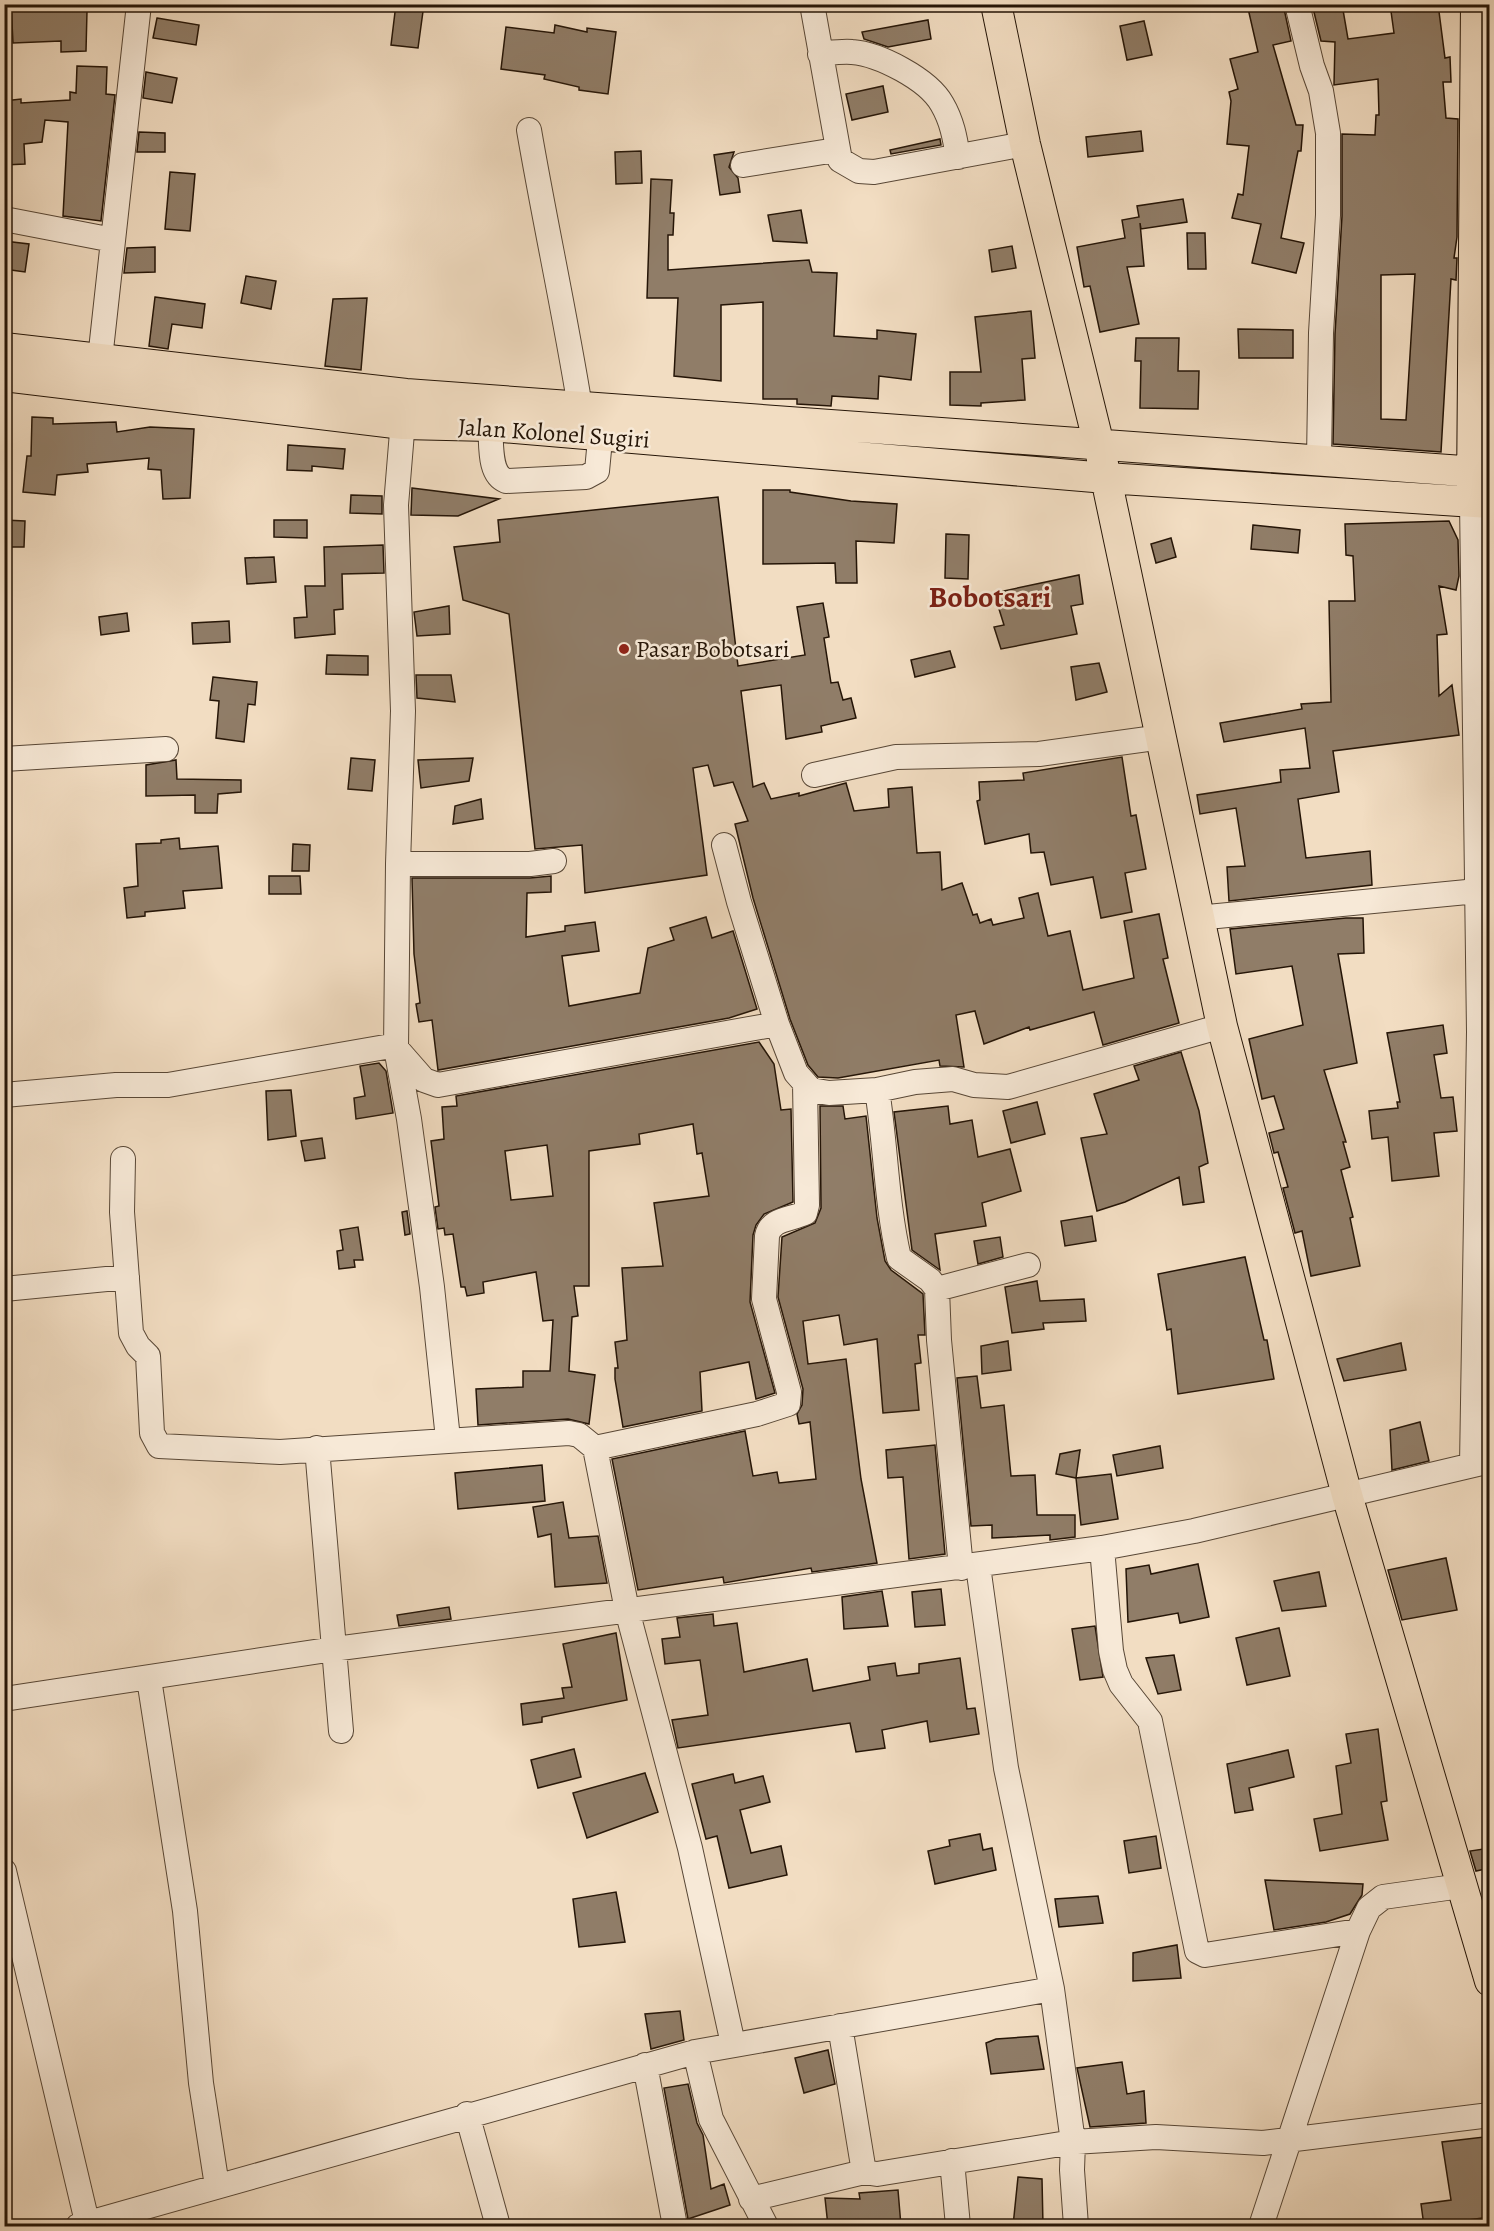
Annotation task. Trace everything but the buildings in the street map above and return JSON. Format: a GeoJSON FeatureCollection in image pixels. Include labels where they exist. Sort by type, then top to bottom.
{"type":"FeatureCollection","features":[{"type":"Feature","properties":{"kind":"main road"},"geometry":{"type":"LineString","coordinates":[[996,4],[1025,144],[1099,445],[1162,737],[1197,918],[1222,1026],[1347,1495],[1490,1981]]}},
{"type":"Feature","properties":{"kind":"main road"},"geometry":{"type":"LineString","coordinates":[[1481,9],[1481,502]]}},
{"type":"Feature","properties":{"kind":"main road"},"geometry":{"type":"LineString","coordinates":[[4,348],[594,417],[1099,445],[1319,459],[1481,473]]}},
{"type":"Feature","properties":{"kind":"main road","name":"Jalan Kolonel Sugiri"},"geometry":{"type":"LineString","coordinates":[[4,376],[403,424],[490,426],[594,417],[1106,478],[1481,502]]}},
{"type":"Feature","properties":{"kind":"street"},"geometry":{"type":"LineString","coordinates":[[99,359],[139,4]]}},
{"type":"Feature","properties":{"kind":"street"},"geometry":{"type":"LineString","coordinates":[[812,4],[836,150],[840,160],[859,171],[867,171],[1025,144]]}},
{"type":"Feature","properties":{"kind":"street"},"geometry":{"type":"LineString","coordinates":[[1297,4],[1312,66],[1322,91],[1328,133],[1328,215],[1321,333],[1319,459]]}},
{"type":"Feature","properties":{"kind":"street"},"geometry":{"type":"LineString","coordinates":[[820,54],[852,52],[887,60],[920,83],[941,101],[953,128],[958,157]]}},
{"type":"Feature","properties":{"kind":"street"},"geometry":{"type":"LineString","coordinates":[[490,426],[495,472],[506,482],[586,477],[593,474],[599,463],[594,417],[546,232],[529,130]]}},
{"type":"Feature","properties":{"kind":"street"},"geometry":{"type":"LineString","coordinates":[[743,165],[836,150]]}},
{"type":"Feature","properties":{"kind":"street"},"geometry":{"type":"LineString","coordinates":[[4,219],[112,240]]}},
{"type":"Feature","properties":{"kind":"street"},"geometry":{"type":"LineString","coordinates":[[406,394],[396,505],[403,711],[398,864],[396,1048],[410,1119],[432,1287],[448,1439]]}},
{"type":"Feature","properties":{"kind":"street"},"geometry":{"type":"LineString","coordinates":[[4,1699],[149,1679],[334,1648],[1102,1548],[1194,1531],[1481,1463],[1479,888],[1484,830],[1481,502]]}},
{"type":"Feature","properties":{"kind":"street"},"geometry":{"type":"LineString","coordinates":[[814,776],[896,757],[1039,754],[1162,737]]}},
{"type":"Feature","properties":{"kind":"street"},"geometry":{"type":"LineString","coordinates":[[4,759],[166,749]]}},
{"type":"Feature","properties":{"kind":"street"},"geometry":{"type":"LineString","coordinates":[[724,845],[738,902],[777,1024],[796,1073],[811,1090],[829,1093],[877,1090],[915,1082],[953,1079],[974,1085],[1008,1088],[1222,1026]]}},
{"type":"Feature","properties":{"kind":"street"},"geometry":{"type":"LineString","coordinates":[[398,864],[530,864],[554,861]]}},
{"type":"Feature","properties":{"kind":"street"},"geometry":{"type":"LineString","coordinates":[[1197,918],[1479,888]]}},
{"type":"Feature","properties":{"kind":"street"},"geometry":{"type":"LineString","coordinates":[[396,1048],[424,1080],[438,1085],[777,1024]]}},
{"type":"Feature","properties":{"kind":"street"},"geometry":{"type":"LineString","coordinates":[[4,1095],[116,1085],[168,1085],[363,1050],[396,1048]]}},
{"type":"Feature","properties":{"kind":"street"},"geometry":{"type":"LineString","coordinates":[[595,1448],[757,1414],[788,1404],[789,1392],[764,1299],[767,1236],[770,1227],[777,1222],[805,1213],[807,1205],[805,1083]]}},
{"type":"Feature","properties":{"kind":"street"},"geometry":{"type":"LineString","coordinates":[[877,1090],[884,1132],[884,1172],[899,1257],[930,1280],[937,1290],[939,1340],[969,1567],[1006,1768],[1052,1989],[1074,2142],[1072,2170],[1076,2226]]}},
{"type":"Feature","properties":{"kind":"street"},"geometry":{"type":"LineString","coordinates":[[123,1159],[123,1212],[131,1333],[138,1346],[148,1356],[152,1433],[159,1446],[280,1452],[448,1439],[569,1433],[579,1435],[595,1448],[627,1610],[690,1848],[733,2044]]}},
{"type":"Feature","properties":{"kind":"street"},"geometry":{"type":"LineString","coordinates":[[937,1290],[1028,1265]]}},
{"type":"Feature","properties":{"kind":"street"},"geometry":{"type":"LineString","coordinates":[[4,1289],[128,1277]]}},
{"type":"Feature","properties":{"kind":"street"},"geometry":{"type":"LineString","coordinates":[[317,1448],[341,1731]]}},
{"type":"Feature","properties":{"kind":"street"},"geometry":{"type":"LineString","coordinates":[[1102,1548],[1111,1651],[1115,1670],[1120,1684],[1150,1721],[1197,1952],[1205,1955],[1358,1931]]}},
{"type":"Feature","properties":{"kind":"street"},"geometry":{"type":"LineString","coordinates":[[149,1679],[185,1911],[201,2083],[217,2186]]}},
{"type":"Feature","properties":{"kind":"street"},"geometry":{"type":"LineString","coordinates":[[4,1871],[84,2226],[467,2114],[695,2052],[1052,1989]]}},
{"type":"Feature","properties":{"kind":"street"},"geometry":{"type":"LineString","coordinates":[[1261,2226],[1358,1931],[1369,1908],[1383,1897],[1461,1886]]}},
{"type":"Feature","properties":{"kind":"street"},"geometry":{"type":"LineString","coordinates":[[840,2026],[864,2172]]}},
{"type":"Feature","properties":{"kind":"street"},"geometry":{"type":"LineString","coordinates":[[695,2052],[711,2118],[766,2226]]}},
{"type":"Feature","properties":{"kind":"street"},"geometry":{"type":"LineString","coordinates":[[645,2066],[675,2226]]}},
{"type":"Feature","properties":{"kind":"street"},"geometry":{"type":"LineString","coordinates":[[467,2114],[498,2226]]}},
{"type":"Feature","properties":{"kind":"street"},"geometry":{"type":"LineString","coordinates":[[751,2199],[864,2172],[877,2174],[1074,2142],[1146,2137],[1203,2138],[1263,2143],[1490,2115]]}},
{"type":"Feature","properties":{"kind":"street"},"geometry":{"type":"LineString","coordinates":[[952,2161],[958,2226]]}},
{"type":"Feature","properties":{"kind":"place","name":"Pasar Bobotsari"},"geometry":{"type":"Point","coordinates":[624,649]}},
{"type":"Feature","properties":{"kind":"district","name":"Bobotsari"},"geometry":{"type":"Point","coordinates":[990,597]}}]}
